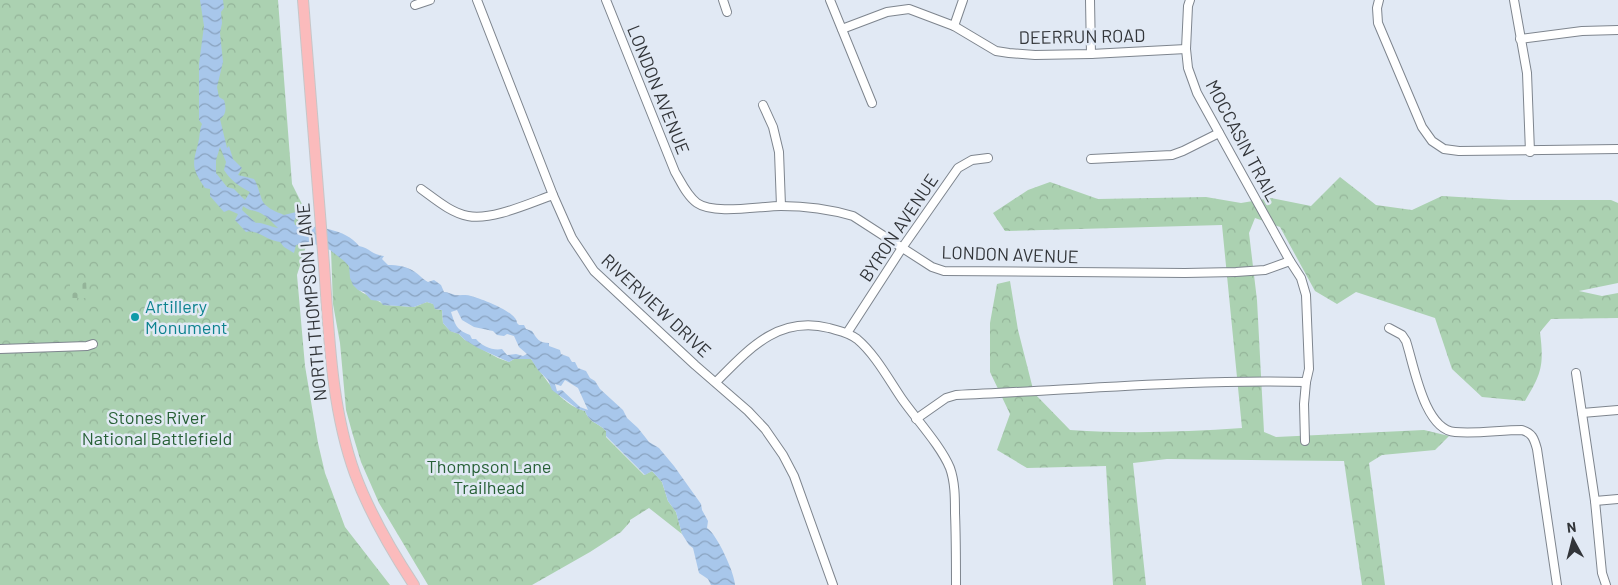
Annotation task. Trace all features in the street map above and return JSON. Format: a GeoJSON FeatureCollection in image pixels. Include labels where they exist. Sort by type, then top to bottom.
{"type":"FeatureCollection","features":[{"type":"Feature","properties":{"kind":"main road","name":"NORTH THOMPSON LANE"},"geometry":{"type":"LineString","coordinates":[[303,0],[326,300],[336,400],[355,473],[377,524],[414,585]]}},
{"type":"Feature","properties":{"kind":"street"},"geometry":{"type":"LineString","coordinates":[[416,5],[430,0]]}},
{"type":"Feature","properties":{"kind":"street","name":"RIVERVIEW DRIVE"},"geometry":{"type":"LineString","coordinates":[[477,0],[553,195],[572,238],[594,271],[694,364],[748,411],[765,429],[783,455],[794,476],[833,585]]}},
{"type":"Feature","properties":{"kind":"street","name":"LONDON AVENUE"},"geometry":{"type":"LineString","coordinates":[[606,0],[674,172],[697,203],[726,209],[781,206],[817,208],[853,216],[932,267],[944,271],[1236,272],[1265,270],[1290,261]]}},
{"type":"Feature","properties":{"kind":"street"},"geometry":{"type":"LineString","coordinates":[[723,0],[727,12]]}},
{"type":"Feature","properties":{"kind":"street"},"geometry":{"type":"LineString","coordinates":[[830,0],[872,103]]}},
{"type":"Feature","properties":{"kind":"street"},"geometry":{"type":"LineString","coordinates":[[954,26],[963,0]]}},
{"type":"Feature","properties":{"kind":"street"},"geometry":{"type":"LineString","coordinates":[[1090,0],[1091,54]]}},
{"type":"Feature","properties":{"kind":"street","name":"MOCCASIN TRAIL"},"geometry":{"type":"LineString","coordinates":[[1190,0],[1188,6],[1186,49],[1188,68],[1197,93],[1301,278],[1306,295],[1309,369],[1304,404],[1305,440]]}},
{"type":"Feature","properties":{"kind":"street"},"geometry":{"type":"LineString","coordinates":[[1379,0],[1377,8],[1378,23],[1422,127],[1432,141],[1444,149],[1530,152],[1618,149]]}},
{"type":"Feature","properties":{"kind":"street"},"geometry":{"type":"LineString","coordinates":[[1514,0],[1528,74],[1530,152]]}},
{"type":"Feature","properties":{"kind":"street","name":"DEERRUN ROAD"},"geometry":{"type":"LineString","coordinates":[[842,29],[887,12],[909,9],[954,26],[996,50],[1035,55],[1186,49]]}},
{"type":"Feature","properties":{"kind":"street"},"geometry":{"type":"LineString","coordinates":[[1520,39],[1582,31],[1618,30]]}},
{"type":"Feature","properties":{"kind":"street"},"geometry":{"type":"LineString","coordinates":[[764,105],[773,127],[779,152],[781,206]]}},
{"type":"Feature","properties":{"kind":"street"},"geometry":{"type":"LineString","coordinates":[[1091,159],[1172,155],[1219,132]]}},
{"type":"Feature","properties":{"kind":"street","name":"BYRON AVENUE"},"geometry":{"type":"LineString","coordinates":[[847,333],[902,248],[958,168],[972,160],[988,158]]}},
{"type":"Feature","properties":{"kind":"street"},"geometry":{"type":"LineString","coordinates":[[421,189],[449,208],[467,216],[487,217],[553,195]]}},
{"type":"Feature","properties":{"kind":"street"},"geometry":{"type":"LineString","coordinates":[[716,382],[746,351],[760,340],[776,331],[793,327],[818,325],[847,333],[868,350],[941,452],[950,468],[954,487],[956,585]]}},
{"type":"Feature","properties":{"kind":"street"},"geometry":{"type":"LineString","coordinates":[[1389,328],[1402,335],[1406,341],[1426,404],[1434,419],[1444,429],[1455,432],[1522,430],[1529,432],[1532,436],[1537,448],[1556,585]]}},
{"type":"Feature","properties":{"kind":"street"},"geometry":{"type":"LineString","coordinates":[[0,349],[87,346],[93,344]]}},
{"type":"Feature","properties":{"kind":"street"},"geometry":{"type":"LineString","coordinates":[[1576,374],[1595,501],[1602,573],[1606,585]]}},
{"type":"Feature","properties":{"kind":"street"},"geometry":{"type":"LineString","coordinates":[[916,419],[946,398],[956,395],[1159,384],[1306,382]]}},
{"type":"Feature","properties":{"kind":"street"},"geometry":{"type":"LineString","coordinates":[[1582,414],[1618,410]]}},
{"type":"Feature","properties":{"kind":"street"},"geometry":{"type":"LineString","coordinates":[[1595,501],[1618,499]]}},
{"type":"Feature","properties":{"kind":"green space","name":"Stones River National Battlefield"},"geometry":{"type":"Polygon","coordinates":[[[0,0],[278,0],[292,184],[306,212],[308,240],[297,275],[305,366],[318,443],[325,473],[345,527],[390,585],[0,585],[0,0]]]}},
{"type":"Feature","properties":{"kind":"green space"},"geometry":{"type":"Polygon","coordinates":[[[1340,177],[1376,205],[1412,210],[1442,196],[1509,200],[1611,200],[1618,203],[1618,283],[1579,291],[1602,296],[1618,293],[1618,318],[1551,319],[1540,332],[1542,353],[1540,368],[1535,383],[1525,401],[1482,397],[1452,369],[1435,318],[1356,292],[1337,304],[1315,291],[1280,227],[1255,218],[1249,233],[1257,300],[1264,432],[1276,437],[1424,430],[1449,436],[1435,450],[1382,455],[1369,463],[1385,585],[1362,585],[1344,461],[1167,459],[1133,463],[1146,585],[1113,585],[1106,466],[1027,468],[997,450],[1010,414],[990,372],[990,323],[997,284],[1010,281],[1018,330],[1034,393],[1070,430],[1156,432],[1242,428],[1222,225],[1005,231],[993,213],[1028,190],[1050,182],[1098,199],[1206,197],[1241,203],[1271,198],[1311,206],[1340,177]]]}},
{"type":"Feature","properties":{"kind":"green space","name":"Thompson Lane Trailhead"},"geometry":{"type":"Polygon","coordinates":[[[331,250],[348,264],[354,285],[363,293],[384,305],[414,307],[427,302],[434,304],[435,309],[442,310],[443,323],[450,331],[459,334],[465,340],[509,362],[514,359],[531,359],[554,390],[568,403],[585,411],[592,421],[603,428],[606,431],[606,437],[644,475],[652,471],[662,482],[668,501],[676,512],[682,534],[649,508],[630,520],[621,532],[532,585],[428,585],[379,503],[361,462],[352,432],[346,410],[340,343],[333,304],[331,250]]]}},
{"type":"Feature","properties":{"kind":"green space"},"geometry":{"type":"Polygon","coordinates":[[[70,280],[86,280],[87,298],[70,298],[70,280]]]}},
{"type":"Feature","properties":{"kind":"water"},"geometry":{"type":"Polygon","coordinates":[[[200,0],[223,0],[224,8],[221,12],[222,23],[220,33],[223,62],[217,87],[219,97],[224,100],[225,113],[220,119],[227,148],[229,146],[233,159],[242,168],[238,175],[254,179],[265,204],[284,215],[296,212],[295,225],[330,230],[346,235],[359,246],[384,256],[382,259],[388,265],[409,268],[428,282],[434,280],[441,285],[444,292],[455,295],[469,295],[498,306],[511,315],[519,325],[524,325],[526,329],[532,331],[539,340],[549,343],[549,346],[560,350],[561,354],[569,357],[578,368],[586,371],[600,389],[623,410],[627,418],[649,442],[659,448],[674,466],[701,504],[708,521],[707,528],[716,538],[725,555],[735,585],[711,585],[708,579],[699,573],[693,548],[682,534],[676,512],[668,501],[662,482],[652,471],[645,475],[606,436],[606,431],[589,418],[585,411],[578,409],[552,390],[548,380],[531,359],[514,359],[509,362],[478,348],[459,334],[450,331],[443,323],[442,310],[435,309],[433,304],[427,302],[414,307],[383,305],[380,301],[371,300],[364,292],[358,290],[353,285],[349,266],[330,250],[312,243],[296,245],[294,253],[280,242],[254,232],[246,232],[235,220],[238,214],[229,210],[224,212],[210,196],[210,189],[205,188],[194,167],[202,124],[199,120],[199,64],[204,26],[200,0]],[[220,147],[216,160],[216,173],[227,187],[234,189],[245,200],[250,192],[236,183],[224,170],[226,162],[220,147]],[[243,206],[242,210],[256,223],[278,228],[261,213],[249,210],[243,206]],[[457,310],[451,312],[457,326],[470,335],[472,339],[476,339],[484,346],[491,349],[502,349],[507,355],[516,354],[523,356],[527,354],[519,347],[514,336],[507,334],[504,336],[497,335],[493,331],[474,327],[462,320],[457,310]],[[565,380],[561,386],[555,384],[557,391],[562,390],[580,407],[588,410],[578,388],[565,380]]]}},
{"type":"Feature","properties":{"kind":"place","name":"Artillery Monument"},"geometry":{"type":"Point","coordinates":[135,317]}}]}
